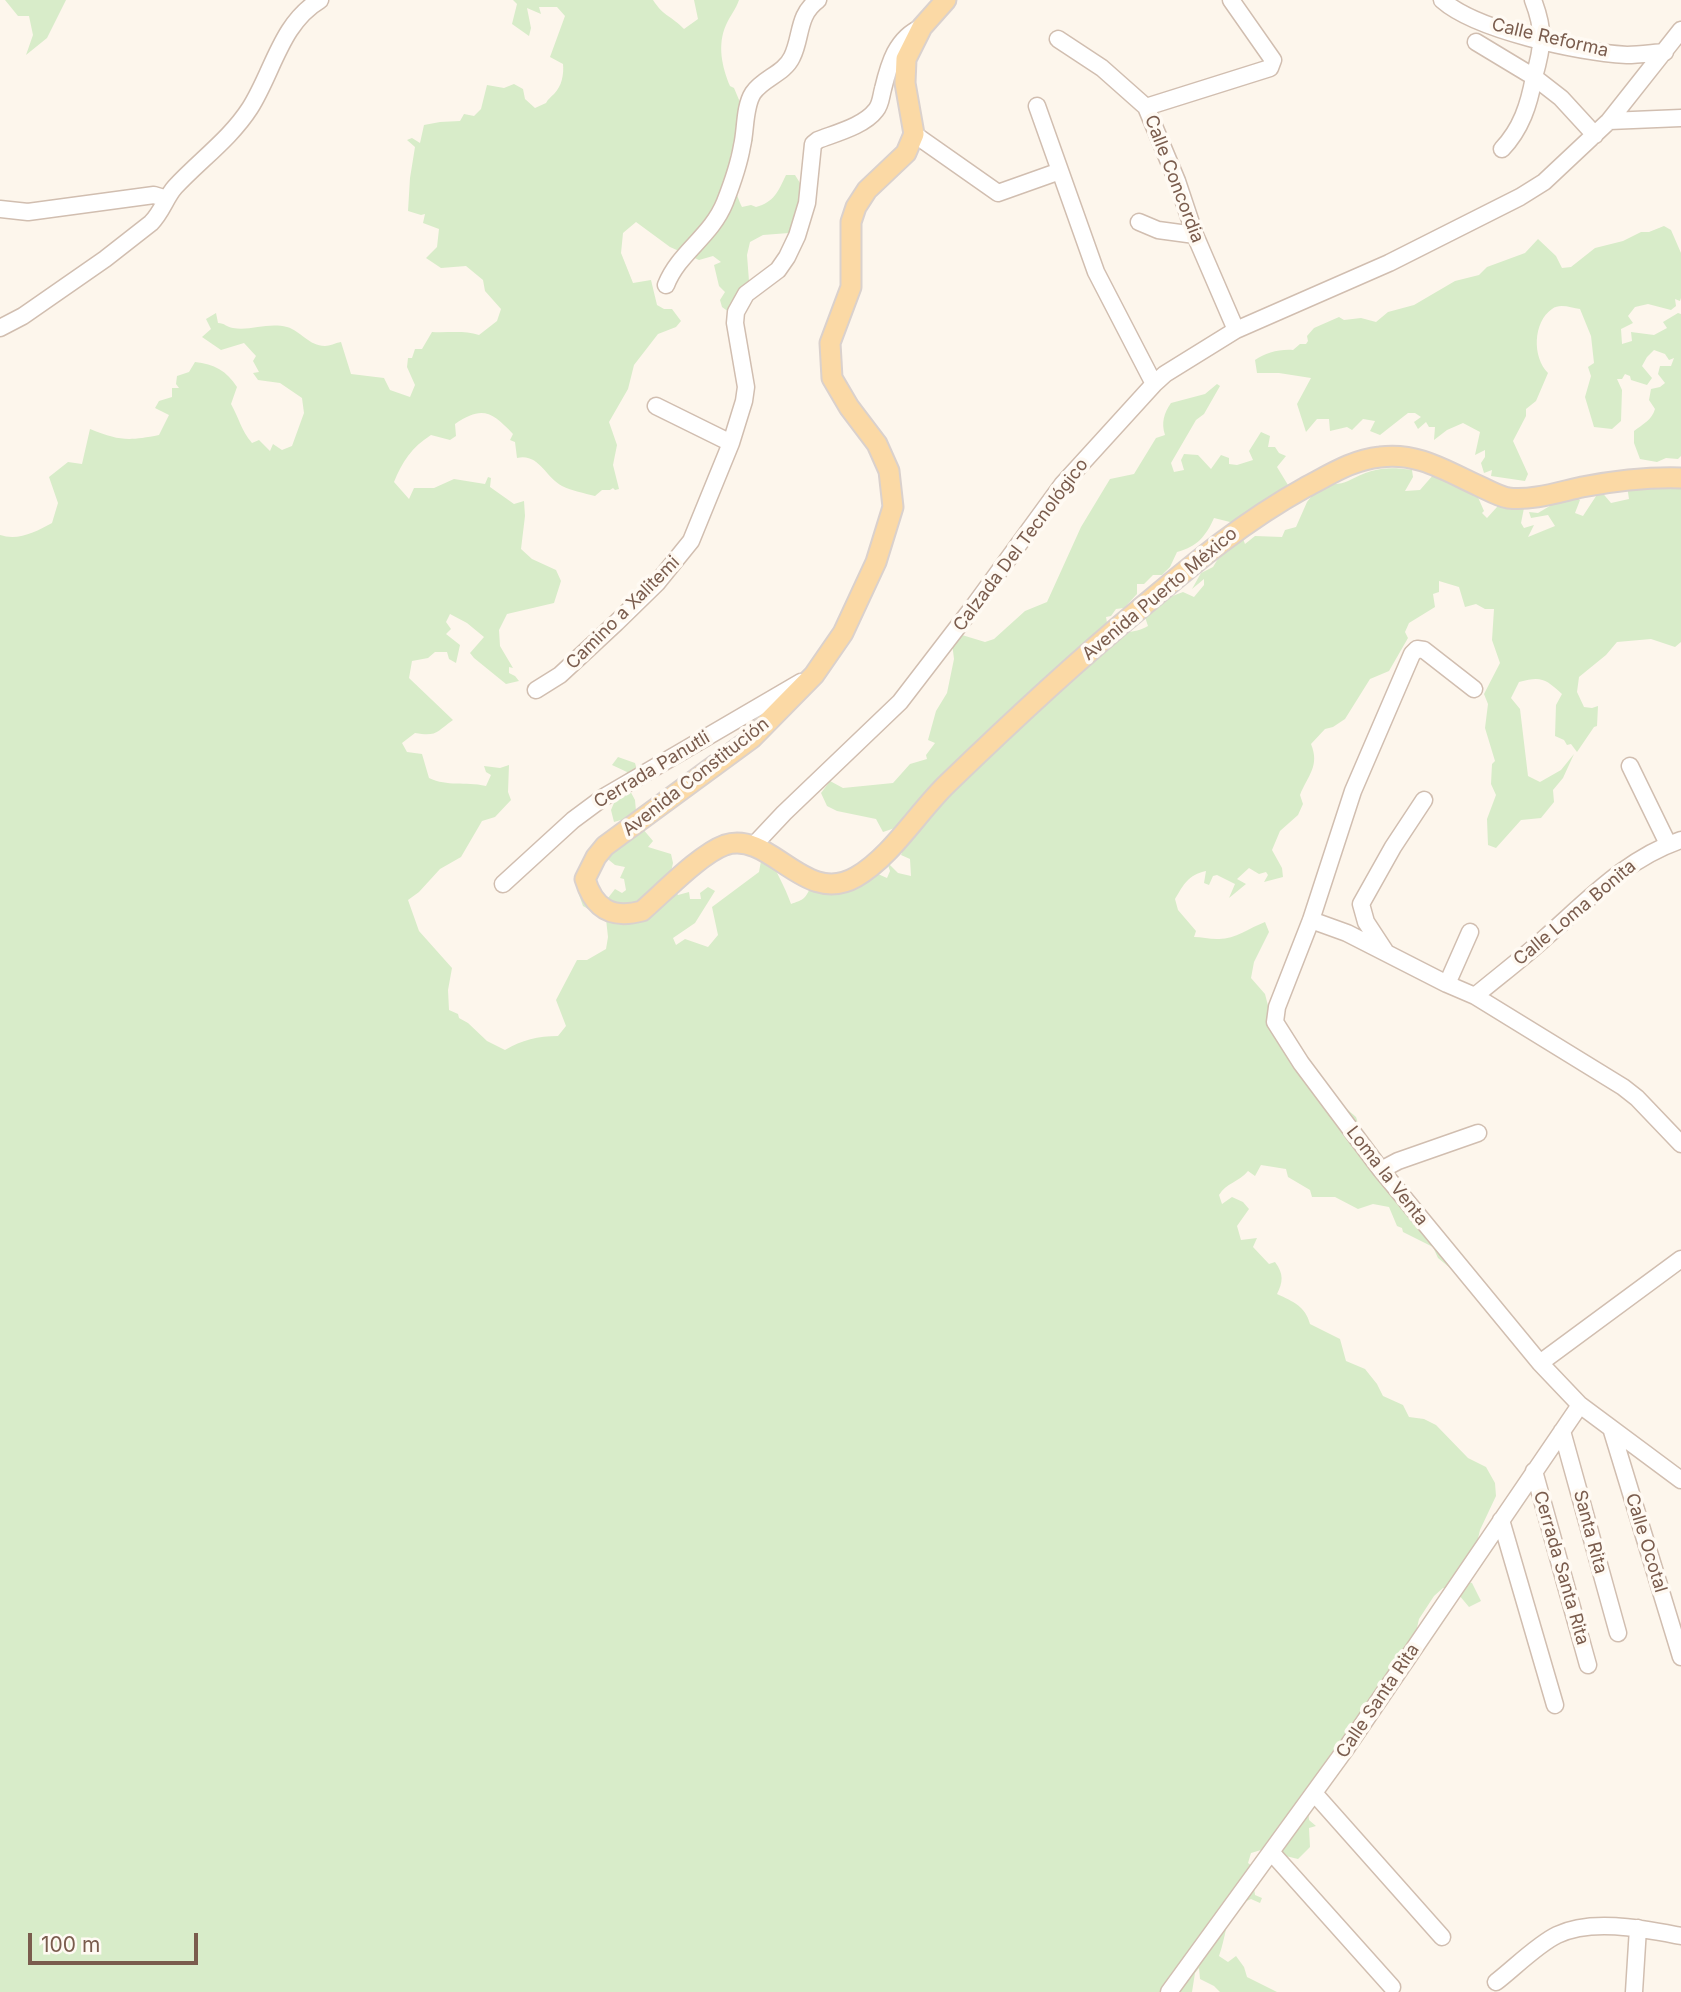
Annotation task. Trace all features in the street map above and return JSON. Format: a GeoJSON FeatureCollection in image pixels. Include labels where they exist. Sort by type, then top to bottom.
{"type":"FeatureCollection","features":[{"type":"Feature","properties":{"kind":"main road"},"geometry":{"type":"LineString","coordinates":[[914,134],[904,72],[906,59],[922,27],[946,0]]}},
{"type":"Feature","properties":{"kind":"main road","name":"Avenida Constitución"},"geometry":{"type":"LineString","coordinates":[[753,846],[734,843],[716,849],[642,911],[630,915],[609,911],[593,900],[585,879],[596,857],[606,846],[752,738],[814,674],[843,633],[876,562],[894,507],[889,471],[877,444],[837,388],[832,378],[828,352],[851,287],[851,222],[856,207],[867,190],[905,153],[914,134]]}},
{"type":"Feature","properties":{"kind":"main road","name":"Avenida Puerto México"},"geometry":{"type":"LineString","coordinates":[[753,846],[765,851],[788,868],[822,883],[834,885],[859,876],[881,857],[945,786],[1125,620],[1195,561],[1272,506],[1352,462],[1402,455],[1426,461],[1496,494],[1514,498],[1616,483],[1681,478]]}},
{"type":"Feature","properties":{"kind":"street"},"geometry":{"type":"LineString","coordinates":[[666,285],[679,261],[704,237],[717,219],[742,148],[750,98],[755,90],[788,64],[795,51],[802,17],[817,0]]}},
{"type":"Feature","properties":{"kind":"street","name":"Calle Concordia"},"geometry":{"type":"LineString","coordinates":[[1231,0],[1273,60],[1270,68],[1146,107],[1177,181],[1195,235],[1236,330]]}},
{"type":"Feature","properties":{"kind":"street","name":"Calle Reforma"},"geometry":{"type":"LineString","coordinates":[[1441,0],[1477,20],[1544,40],[1619,54],[1665,52]]}},
{"type":"Feature","properties":{"kind":"street"},"geometry":{"type":"LineString","coordinates":[[1502,149],[1520,124],[1544,40],[1540,17],[1533,0]]}},
{"type":"Feature","properties":{"kind":"street"},"geometry":{"type":"LineString","coordinates":[[0,328],[23,316],[140,233],[158,216],[172,190],[228,137],[250,108],[286,35],[307,3]]}},
{"type":"Feature","properties":{"kind":"street","name":"Camino a Xalitemi"},"geometry":{"type":"LineString","coordinates":[[536,690],[560,675],[657,583],[696,531],[731,443],[746,387],[735,323],[739,303],[746,294],[778,270],[797,236],[807,203],[813,144],[854,126],[877,110],[899,45],[913,31],[922,27]]}},
{"type":"Feature","properties":{"kind":"street","name":"Calzada Del Tecnológico"},"geometry":{"type":"LineString","coordinates":[[753,846],[905,697],[1062,485],[1165,374],[1236,330],[1389,263],[1520,197],[1553,175],[1609,121],[1681,30]]}},
{"type":"Feature","properties":{"kind":"street"},"geometry":{"type":"LineString","coordinates":[[1058,39],[1102,68],[1146,107]]}},
{"type":"Feature","properties":{"kind":"street"},"geometry":{"type":"LineString","coordinates":[[1476,42],[1534,77],[1561,98],[1595,135]]}},
{"type":"Feature","properties":{"kind":"street"},"geometry":{"type":"LineString","coordinates":[[1037,106],[1096,272],[1154,384]]}},
{"type":"Feature","properties":{"kind":"street"},"geometry":{"type":"LineString","coordinates":[[1609,121],[1681,118]]}},
{"type":"Feature","properties":{"kind":"street"},"geometry":{"type":"LineString","coordinates":[[914,134],[998,193],[1060,171]]}},
{"type":"Feature","properties":{"kind":"street"},"geometry":{"type":"LineString","coordinates":[[0,209],[28,212],[154,194],[167,200]]}},
{"type":"Feature","properties":{"kind":"street"},"geometry":{"type":"LineString","coordinates":[[1139,222],[1158,230],[1195,235]]}},
{"type":"Feature","properties":{"kind":"street"},"geometry":{"type":"LineString","coordinates":[[656,406],[731,443]]}},
{"type":"Feature","properties":{"kind":"street"},"geometry":{"type":"LineString","coordinates":[[1474,689],[1424,650],[1417,649],[1412,654],[1353,791],[1311,920],[1347,933],[1475,996],[1623,1087],[1681,1144]]}},
{"type":"Feature","properties":{"kind":"street","name":"Cerrada Panutli"},"geometry":{"type":"LineString","coordinates":[[503,884],[573,820],[604,797],[814,674]]}},
{"type":"Feature","properties":{"kind":"street"},"geometry":{"type":"LineString","coordinates":[[1630,766],[1675,842]]}},
{"type":"Feature","properties":{"kind":"street"},"geometry":{"type":"LineString","coordinates":[[1387,953],[1366,922],[1361,904],[1424,800]]}},
{"type":"Feature","properties":{"kind":"street","name":"Calle Loma Bonita"},"geometry":{"type":"LineString","coordinates":[[1475,996],[1623,869],[1675,842]]}},
{"type":"Feature","properties":{"kind":"street","name":"Loma la Venta"},"geometry":{"type":"LineString","coordinates":[[1311,920],[1277,1007],[1275,1022],[1301,1063],[1381,1170],[1540,1363],[1580,1405],[1681,1480]]}},
{"type":"Feature","properties":{"kind":"street"},"geometry":{"type":"LineString","coordinates":[[1447,984],[1470,932]]}},
{"type":"Feature","properties":{"kind":"street"},"geometry":{"type":"LineString","coordinates":[[1381,1170],[1398,1161],[1478,1132]]}},
{"type":"Feature","properties":{"kind":"street"},"geometry":{"type":"LineString","coordinates":[[1540,1363],[1681,1259]]}},
{"type":"Feature","properties":{"kind":"street","name":"Calle Santa Rita"},"geometry":{"type":"LineString","coordinates":[[1169,1992],[1272,1853],[1580,1405]]}},
{"type":"Feature","properties":{"kind":"street","name":"Calle Ocotal"},"geometry":{"type":"LineString","coordinates":[[1611,1428],[1681,1657]]}},
{"type":"Feature","properties":{"kind":"street","name":"Santa Rita"},"geometry":{"type":"LineString","coordinates":[[1562,1432],[1618,1633]]}},
{"type":"Feature","properties":{"kind":"street","name":"Cerrada Santa Rita"},"geometry":{"type":"LineString","coordinates":[[1534,1471],[1588,1665]]}},
{"type":"Feature","properties":{"kind":"street"},"geometry":{"type":"LineString","coordinates":[[1501,1520],[1555,1705]]}},
{"type":"Feature","properties":{"kind":"street"},"geometry":{"type":"LineString","coordinates":[[1314,1793],[1442,1937]]}},
{"type":"Feature","properties":{"kind":"street"},"geometry":{"type":"LineString","coordinates":[[1272,1853],[1392,1987]]}},
{"type":"Feature","properties":{"kind":"street"},"geometry":{"type":"LineString","coordinates":[[1496,1982],[1553,1936],[1581,1927],[1638,1928],[1681,1936]]}},
{"type":"Feature","properties":{"kind":"street"},"geometry":{"type":"LineString","coordinates":[[1634,1992],[1638,1928]]}},
{"type":"Feature","properties":{"kind":"green space"},"geometry":{"type":"Polygon","coordinates":[[[5,0],[66,0],[47,38],[26,55],[33,35],[29,16],[18,16],[5,0]]]}},
{"type":"Feature","properties":{"kind":"green space"},"geometry":{"type":"Polygon","coordinates":[[[513,0],[653,0],[684,29],[698,19],[694,0],[739,0],[723,33],[721,48],[727,79],[734,88],[753,133],[753,141],[734,150],[730,157],[737,195],[742,207],[762,205],[775,196],[786,175],[795,175],[805,191],[794,229],[789,233],[763,235],[750,242],[747,255],[749,281],[730,308],[733,315],[722,307],[720,300],[725,292],[719,286],[714,265],[721,262],[713,256],[699,260],[670,247],[636,222],[623,233],[621,253],[633,283],[651,280],[657,305],[672,309],[681,321],[676,327],[658,334],[634,365],[628,389],[609,422],[617,445],[613,465],[619,489],[602,490],[595,496],[562,486],[536,462],[525,457],[517,458],[515,442],[510,440],[513,434],[492,416],[479,413],[455,424],[456,436],[450,440],[431,435],[424,440],[408,456],[394,482],[409,499],[414,488],[434,488],[454,479],[485,484],[488,477],[491,478],[490,487],[514,504],[524,501],[521,549],[532,559],[556,570],[561,581],[554,603],[507,614],[499,630],[500,646],[513,668],[509,667],[509,673],[519,681],[506,684],[474,658],[470,653],[484,637],[450,614],[446,622],[451,629],[446,634],[460,645],[456,663],[449,659],[447,652],[435,652],[428,658],[412,661],[409,678],[453,720],[436,732],[415,733],[402,743],[407,752],[422,754],[429,778],[486,786],[491,775],[486,772],[484,766],[500,768],[509,765],[508,792],[511,800],[495,817],[482,821],[461,857],[440,869],[408,900],[419,931],[452,968],[448,990],[449,1010],[458,1014],[459,1018],[487,1041],[505,1050],[530,1039],[558,1036],[566,1026],[556,1000],[577,960],[587,960],[606,949],[606,919],[583,906],[578,892],[608,898],[615,889],[622,893],[626,890],[624,879],[620,878],[625,867],[615,865],[604,856],[620,829],[621,820],[614,822],[611,810],[627,772],[612,765],[618,757],[635,763],[637,770],[628,787],[635,800],[637,822],[653,841],[648,847],[671,854],[673,863],[669,881],[678,895],[689,892],[690,899],[701,899],[700,893],[708,887],[715,891],[695,923],[673,938],[676,945],[685,939],[708,947],[718,935],[712,907],[759,872],[761,861],[768,853],[791,904],[803,899],[810,888],[878,874],[887,878],[890,871],[887,862],[898,873],[911,876],[910,859],[901,855],[911,828],[904,825],[883,832],[876,819],[837,811],[827,806],[821,793],[830,781],[843,788],[893,783],[910,764],[927,759],[926,755],[935,743],[928,740],[936,711],[947,693],[954,659],[952,643],[962,635],[985,642],[994,639],[1025,611],[1047,602],[1081,527],[1110,479],[1134,474],[1156,438],[1165,435],[1164,418],[1171,403],[1205,394],[1217,384],[1220,386],[1171,463],[1174,472],[1184,470],[1181,460],[1184,454],[1198,455],[1211,469],[1221,455],[1229,458],[1229,464],[1237,465],[1253,460],[1249,451],[1261,432],[1270,436],[1268,447],[1275,447],[1279,453],[1286,456],[1277,467],[1288,485],[1285,493],[1234,536],[1230,522],[1214,518],[1200,540],[1177,552],[1170,567],[1162,575],[1153,575],[1144,584],[1137,584],[1137,594],[1124,608],[1116,609],[1111,616],[1106,617],[1108,628],[1114,630],[1128,632],[1143,629],[1148,626],[1143,611],[1154,603],[1183,592],[1194,597],[1204,585],[1204,579],[1192,589],[1201,573],[1213,567],[1230,539],[1243,539],[1245,544],[1255,536],[1282,537],[1285,530],[1296,527],[1307,502],[1320,485],[1338,484],[1371,471],[1394,468],[1412,470],[1413,477],[1405,491],[1420,490],[1434,474],[1477,495],[1484,511],[1482,513],[1487,518],[1497,507],[1499,495],[1524,508],[1521,523],[1524,528],[1534,525],[1528,537],[1555,526],[1548,515],[1531,518],[1529,512],[1538,513],[1570,494],[1580,500],[1575,513],[1583,516],[1600,490],[1611,503],[1629,499],[1627,486],[1681,484],[1681,642],[1675,647],[1651,639],[1617,642],[1606,655],[1579,677],[1577,692],[1584,707],[1598,706],[1597,726],[1577,752],[1571,744],[1567,745],[1564,740],[1555,736],[1556,705],[1562,694],[1556,689],[1543,680],[1527,680],[1519,682],[1511,698],[1520,709],[1528,776],[1540,782],[1561,770],[1574,754],[1563,778],[1553,790],[1554,802],[1541,818],[1521,820],[1496,848],[1488,845],[1487,819],[1496,795],[1491,784],[1492,764],[1495,761],[1485,728],[1488,704],[1484,694],[1500,663],[1492,640],[1494,609],[1485,609],[1476,604],[1465,607],[1459,587],[1439,581],[1439,592],[1433,594],[1435,607],[1409,623],[1405,632],[1408,638],[1389,671],[1370,679],[1345,719],[1325,729],[1311,744],[1314,765],[1300,795],[1303,804],[1298,815],[1280,831],[1272,850],[1282,868],[1283,877],[1264,882],[1268,875],[1266,872],[1259,874],[1249,868],[1237,879],[1246,884],[1229,898],[1235,884],[1217,875],[1213,876],[1209,885],[1204,883],[1206,871],[1191,878],[1175,899],[1178,910],[1196,931],[1194,937],[1229,938],[1265,922],[1269,932],[1254,962],[1251,978],[1265,994],[1273,1025],[1316,1082],[1356,1117],[1362,1135],[1460,1259],[1455,1272],[1438,1258],[1433,1247],[1403,1232],[1402,1228],[1397,1226],[1389,1207],[1373,1204],[1358,1209],[1335,1197],[1312,1197],[1310,1190],[1288,1177],[1286,1169],[1261,1165],[1255,1176],[1248,1171],[1219,1195],[1222,1204],[1232,1197],[1243,1202],[1249,1209],[1237,1226],[1241,1240],[1257,1238],[1253,1247],[1269,1264],[1275,1262],[1280,1270],[1281,1282],[1277,1294],[1302,1309],[1310,1324],[1340,1339],[1346,1361],[1365,1369],[1383,1396],[1403,1405],[1409,1417],[1424,1419],[1436,1425],[1468,1458],[1486,1467],[1495,1483],[1496,1496],[1480,1530],[1468,1582],[1472,1583],[1481,1601],[1469,1607],[1454,1589],[1443,1588],[1434,1596],[1384,1687],[1378,1687],[1381,1696],[1364,1718],[1346,1733],[1334,1763],[1308,1807],[1309,1820],[1316,1826],[1309,1828],[1310,1847],[1298,1859],[1261,1850],[1251,1853],[1248,1863],[1251,1865],[1255,1895],[1262,1898],[1260,1903],[1251,1899],[1233,1907],[1219,1956],[1228,1962],[1236,1956],[1247,1977],[1277,1992],[1220,1992],[1200,1979],[1199,1968],[1195,1973],[1192,1992],[0,1992],[0,535],[20,536],[52,523],[58,503],[49,477],[68,462],[82,464],[90,429],[124,439],[159,435],[169,415],[155,408],[159,401],[172,397],[172,388],[179,388],[176,384],[177,376],[189,372],[195,362],[219,369],[233,381],[237,387],[231,404],[252,443],[259,440],[270,451],[273,444],[282,450],[292,446],[304,413],[302,398],[280,383],[258,380],[253,373],[259,372],[253,361],[256,356],[244,343],[221,350],[202,337],[211,329],[206,319],[216,313],[218,323],[231,327],[240,329],[280,326],[292,329],[319,345],[341,342],[351,374],[384,378],[390,390],[410,397],[415,385],[407,367],[408,358],[412,358],[415,349],[422,349],[432,332],[479,335],[497,321],[501,309],[485,291],[483,280],[466,266],[441,268],[426,258],[437,247],[439,229],[423,223],[425,214],[408,211],[415,147],[407,140],[412,138],[420,143],[424,125],[460,121],[464,114],[474,116],[481,109],[487,85],[504,88],[514,84],[523,89],[525,99],[535,108],[546,103],[557,91],[562,80],[563,64],[550,57],[565,16],[557,7],[539,7],[541,14],[527,8],[531,28],[529,36],[512,24],[517,4],[513,0]]]}},
{"type":"Feature","properties":{"kind":"green space"},"geometry":{"type":"Polygon","coordinates":[[[1664,226],[1671,230],[1681,253],[1680,301],[1675,299],[1676,306],[1671,310],[1648,304],[1635,307],[1628,316],[1633,323],[1621,329],[1622,344],[1632,341],[1631,332],[1654,335],[1667,328],[1663,322],[1678,313],[1681,314],[1681,456],[1678,459],[1666,458],[1657,462],[1640,459],[1634,443],[1634,431],[1654,413],[1655,409],[1649,400],[1651,389],[1665,383],[1658,374],[1660,366],[1671,366],[1674,358],[1669,360],[1665,354],[1654,350],[1647,357],[1642,366],[1652,378],[1647,385],[1631,380],[1630,376],[1625,374],[1622,379],[1617,379],[1622,390],[1621,421],[1612,429],[1594,427],[1585,397],[1591,376],[1588,367],[1594,363],[1591,336],[1580,309],[1555,307],[1541,322],[1538,331],[1539,358],[1548,373],[1536,401],[1526,409],[1526,416],[1513,441],[1528,474],[1525,481],[1491,476],[1492,470],[1484,473],[1481,463],[1485,450],[1475,455],[1480,432],[1463,423],[1434,440],[1435,427],[1429,427],[1426,422],[1418,429],[1414,422],[1421,417],[1415,413],[1408,413],[1380,435],[1370,431],[1375,421],[1363,419],[1352,430],[1347,427],[1330,431],[1329,419],[1317,419],[1306,432],[1297,404],[1311,378],[1257,373],[1255,360],[1268,353],[1293,350],[1300,344],[1306,344],[1307,336],[1314,328],[1339,317],[1344,320],[1361,318],[1376,322],[1388,312],[1414,305],[1455,281],[1479,275],[1487,267],[1525,253],[1538,239],[1556,256],[1562,268],[1571,267],[1595,248],[1664,226]]]}}]}
